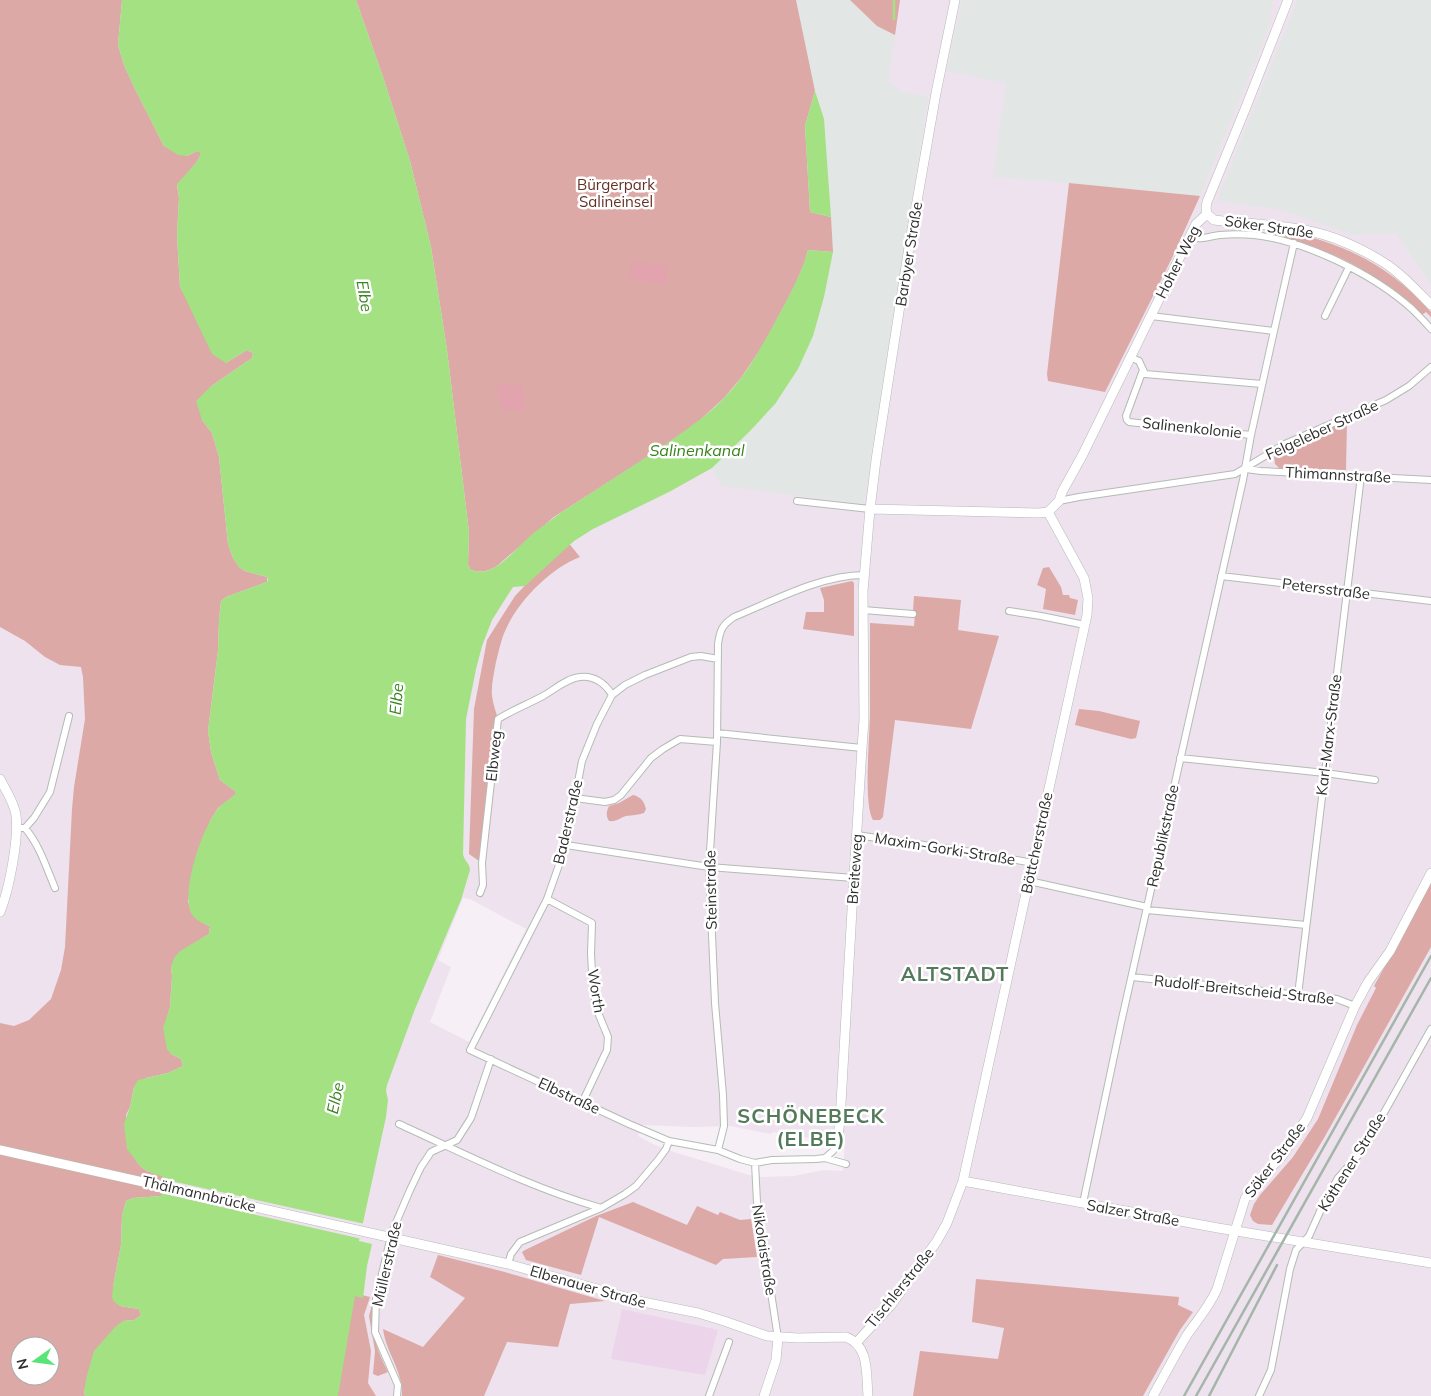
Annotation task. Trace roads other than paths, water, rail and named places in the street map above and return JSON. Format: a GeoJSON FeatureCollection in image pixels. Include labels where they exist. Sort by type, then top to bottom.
{"type":"FeatureCollection","features":[{"type":"Feature","properties":{"kind":"street","name":"Barbyer Straße"},"geometry":{"type":"LineString","coordinates":[[864,575],[876,460],[908,256],[936,93],[955,0]]}},
{"type":"Feature","properties":{"kind":"street","name":"Hoher Weg"},"geometry":{"type":"LineString","coordinates":[[1048,512],[1059,502],[1062,492],[1082,456],[1196,224],[1207,214],[1207,202],[1288,1]]}},
{"type":"Feature","properties":{"kind":"street","name":"Söker Straße"},"geometry":{"type":"LineString","coordinates":[[1207,214],[1214,220],[1309,230],[1333,238],[1384,263],[1410,284],[1431,305]]}},
{"type":"Feature","properties":{"kind":"street"},"geometry":{"type":"LineString","coordinates":[[1190,236],[1195,239],[1218,235],[1244,234],[1275,238],[1317,251],[1368,278],[1398,298],[1412,309],[1431,329]]}},
{"type":"Feature","properties":{"kind":"street","name":"Salinenkolonie"},"geometry":{"type":"LineString","coordinates":[[1246,469],[1251,434],[1294,243]]}},
{"type":"Feature","properties":{"kind":"street"},"geometry":{"type":"LineString","coordinates":[[1325,316],[1349,267]]}},
{"type":"Feature","properties":{"kind":"street"},"geometry":{"type":"LineString","coordinates":[[1151,316],[1274,331]]}},
{"type":"Feature","properties":{"kind":"street"},"geometry":{"type":"LineString","coordinates":[[1130,357],[1139,361],[1145,374],[1262,384]]}},
{"type":"Feature","properties":{"kind":"street","name":"Felgeleber Straße"},"geometry":{"type":"LineString","coordinates":[[1059,502],[1235,474],[1286,444],[1386,400],[1409,386],[1431,367]]}},
{"type":"Feature","properties":{"kind":"street","name":"Salinenkolonie"},"geometry":{"type":"LineString","coordinates":[[1143,370],[1126,416],[1126,420],[1129,422],[1251,434]]}},
{"type":"Feature","properties":{"kind":"street","name":"Thimannstraße"},"geometry":{"type":"LineString","coordinates":[[1246,469],[1431,480]]}},
{"type":"Feature","properties":{"kind":"street","name":"Republikstraße"},"geometry":{"type":"LineString","coordinates":[[1084,1204],[1180,758],[1246,469]]}},
{"type":"Feature","properties":{"kind":"street","name":"Karl-Marx-Straße"},"geometry":{"type":"LineString","coordinates":[[1298,995],[1361,476]]}},
{"type":"Feature","properties":{"kind":"street"},"geometry":{"type":"LineString","coordinates":[[797,501],[870,509],[1048,512]]}},
{"type":"Feature","properties":{"kind":"street","name":"Böttcherstraße"},"geometry":{"type":"LineString","coordinates":[[963,1181],[1085,625],[1088,598],[1084,578],[1048,512]]}},
{"type":"Feature","properties":{"kind":"street","name":"Breiteweg"},"geometry":{"type":"LineString","coordinates":[[825,1158],[833,1151],[837,1143],[840,1121],[864,720],[864,575]]}},
{"type":"Feature","properties":{"kind":"street","name":"Steinstraße"},"geometry":{"type":"LineString","coordinates":[[718,1150],[724,1126],[715,1003],[709,867],[717,742],[718,644],[721,629],[734,617],[808,587],[845,576],[864,575]]}},
{"type":"Feature","properties":{"kind":"street","name":"Petersstraße"},"geometry":{"type":"LineString","coordinates":[[1221,576],[1431,601]]}},
{"type":"Feature","properties":{"kind":"street"},"geometry":{"type":"LineString","coordinates":[[863,610],[913,614]]}},
{"type":"Feature","properties":{"kind":"street"},"geometry":{"type":"LineString","coordinates":[[1009,611],[1085,625]]}},
{"type":"Feature","properties":{"kind":"street","name":"Baderstraße"},"geometry":{"type":"LineString","coordinates":[[470,1050],[547,899],[566,845],[582,761],[597,724],[612,695],[645,675],[691,657],[701,656],[718,659]]}},
{"type":"Feature","properties":{"kind":"street","name":"Elbweg"},"geometry":{"type":"LineString","coordinates":[[480,893],[483,885],[482,863],[498,719],[575,678],[583,676],[603,683],[612,695]]}},
{"type":"Feature","properties":{"kind":"street"},"geometry":{"type":"LineString","coordinates":[[0,912],[14,848],[21,828],[34,818],[50,792],[69,716]]}},
{"type":"Feature","properties":{"kind":"street"},"geometry":{"type":"LineString","coordinates":[[717,734],[862,748]]}},
{"type":"Feature","properties":{"kind":"street"},"geometry":{"type":"LineString","coordinates":[[575,798],[605,802],[614,800],[621,795],[651,758],[680,739],[717,742]]}},
{"type":"Feature","properties":{"kind":"street"},"geometry":{"type":"LineString","coordinates":[[1180,758],[1376,780]]}},
{"type":"Feature","properties":{"kind":"street"},"geometry":{"type":"LineString","coordinates":[[0,779],[21,828],[33,838],[55,888]]}},
{"type":"Feature","properties":{"kind":"street","name":"Maxim-Gorki-Straße"},"geometry":{"type":"LineString","coordinates":[[857,835],[1033,863]]}},
{"type":"Feature","properties":{"kind":"street"},"geometry":{"type":"LineString","coordinates":[[566,845],[709,867],[854,878]]}},
{"type":"Feature","properties":{"kind":"street","name":"Söker Straße"},"geometry":{"type":"LineString","coordinates":[[1153,1396],[1184,1341],[1212,1300],[1217,1289],[1241,1206],[1248,1193],[1282,1156],[1307,1118],[1355,1006],[1390,950],[1431,873]]}},
{"type":"Feature","properties":{"kind":"street"},"geometry":{"type":"LineString","coordinates":[[1029,882],[1147,909],[1306,924]]}},
{"type":"Feature","properties":{"kind":"street","name":"Worth"},"geometry":{"type":"LineString","coordinates":[[547,899],[592,923],[593,990],[599,1015],[608,1037],[608,1050],[582,1103]]}},
{"type":"Feature","properties":{"kind":"street","name":"Rudolf-Breitscheid-Straße"},"geometry":{"type":"LineString","coordinates":[[1132,978],[1338,999],[1355,1006]]}},
{"type":"Feature","properties":{"kind":"street","name":"Köthener Straße"},"geometry":{"type":"LineString","coordinates":[[1259,1396],[1271,1370],[1292,1259],[1296,1250],[1309,1236],[1338,1178],[1363,1150],[1431,1029]]}},
{"type":"Feature","properties":{"kind":"street","name":"Elbstraße"},"geometry":{"type":"LineString","coordinates":[[470,1050],[669,1142],[718,1150],[755,1163]]}},
{"type":"Feature","properties":{"kind":"street","name":"Müllerstraße"},"geometry":{"type":"LineString","coordinates":[[397,1396],[398,1385],[375,1332],[376,1299],[392,1232],[421,1166],[431,1152],[457,1140],[472,1118],[491,1059]]}},
{"type":"Feature","properties":{"kind":"street"},"geometry":{"type":"LineString","coordinates":[[399,1124],[573,1200],[601,1208]]}},
{"type":"Feature","properties":{"kind":"street"},"geometry":{"type":"LineString","coordinates":[[508,1264],[510,1254],[520,1242],[612,1203],[636,1186],[658,1160],[669,1142]]}},
{"type":"Feature","properties":{"kind":"street","name":"Thälmannbrücke"},"geometry":{"type":"LineString","coordinates":[[0,1150],[398,1239]]}},
{"type":"Feature","properties":{"kind":"street"},"geometry":{"type":"LineString","coordinates":[[755,1163],[772,1160],[825,1158],[846,1164]]}},
{"type":"Feature","properties":{"kind":"street","name":"Nikolaistraße"},"geometry":{"type":"LineString","coordinates":[[755,1163],[757,1202],[778,1338]]}},
{"type":"Feature","properties":{"kind":"street","name":"Salzer Straße"},"geometry":{"type":"LineString","coordinates":[[963,1181],[1084,1204],[1431,1263]]}},
{"type":"Feature","properties":{"kind":"street","name":"Tischlerstraße"},"geometry":{"type":"LineString","coordinates":[[868,1396],[864,1354],[856,1343],[891,1305],[937,1241],[947,1223],[963,1181]]}},
{"type":"Feature","properties":{"kind":"street","name":"Elbenauer Straße"},"geometry":{"type":"LineString","coordinates":[[398,1239],[508,1264],[617,1296],[707,1316],[766,1336],[778,1338],[846,1337],[856,1343]]}},
{"type":"Feature","properties":{"kind":"street"},"geometry":{"type":"LineString","coordinates":[[764,1396],[776,1360],[778,1338]]}},
{"type":"Feature","properties":{"kind":"street"},"geometry":{"type":"LineString","coordinates":[[709,1396],[729,1342]]}},
{"type":"Feature","properties":{"kind":"water"},"geometry":{"type":"Polygon","coordinates":[[[122,0],[356,0],[410,161],[431,247],[447,350],[469,532],[468,564],[470,569],[478,572],[494,568],[558,515],[659,449],[719,403],[741,379],[768,335],[803,267],[808,250],[833,252],[824,297],[813,336],[798,369],[775,404],[750,431],[712,468],[669,492],[593,529],[574,541],[525,586],[513,587],[492,620],[482,646],[466,719],[463,854],[470,870],[461,900],[415,1009],[387,1085],[386,1117],[359,1241],[372,1244],[363,1298],[355,1296],[338,1396],[85,1396],[84,1391],[94,1351],[116,1326],[123,1321],[134,1320],[141,1315],[139,1309],[120,1306],[114,1302],[112,1297],[121,1245],[122,1216],[126,1201],[133,1198],[161,1196],[166,1178],[147,1171],[140,1166],[127,1149],[124,1124],[134,1087],[138,1080],[168,1073],[183,1066],[181,1059],[171,1054],[167,1049],[163,1028],[170,1007],[171,967],[174,958],[180,951],[209,934],[210,926],[199,921],[191,913],[189,890],[191,875],[205,831],[211,819],[221,805],[235,795],[235,791],[220,780],[211,752],[208,731],[218,651],[221,601],[226,597],[268,580],[267,577],[245,571],[239,567],[233,558],[228,544],[219,457],[212,433],[202,420],[196,401],[210,387],[252,358],[253,353],[247,350],[226,363],[212,354],[180,287],[177,235],[179,198],[177,184],[196,163],[201,154],[195,152],[187,156],[178,155],[164,146],[124,65],[118,45],[122,0]]]}},
{"type":"Feature","properties":{"kind":"water"},"geometry":{"type":"Polygon","coordinates":[[[815,91],[824,119],[831,217],[810,212],[805,126],[815,91]]]}},
{"type":"Feature","properties":{"kind":"waterway"},"geometry":{"type":"LineString","coordinates":[[894,0],[894,19]]}},
{"type":"Feature","properties":{"kind":"railway"},"geometry":{"type":"LineString","coordinates":[[1184,1396],[1431,956]]}},
{"type":"Feature","properties":{"kind":"railway"},"geometry":{"type":"LineString","coordinates":[[1196,1396],[1431,978]]}},
{"type":"Feature","properties":{"kind":"railway"},"geometry":{"type":"LineString","coordinates":[[1209,1396],[1277,1265]]}},
{"type":"Feature","properties":{"kind":"district","name":"ALTSTADT"},"geometry":{"type":"Point","coordinates":[955,974]}},
{"type":"Feature","properties":{"kind":"district","name":"SCHÖNEBECK (ELBE)"},"geometry":{"type":"Point","coordinates":[811,1128]}},
{"type":"Feature","properties":{"kind":"park label","name":"Bürgerpark Salineinsel"},"geometry":{"type":"Point","coordinates":[616,194]}},
{"type":"Feature","properties":{"kind":"water label","name":"Elbe"},"geometry":{"type":"Point","coordinates":[365,296]}},
{"type":"Feature","properties":{"kind":"water label","name":"Salinenkanal"},"geometry":{"type":"Point","coordinates":[697,450]}},
{"type":"Feature","properties":{"kind":"water label","name":"Elbe"},"geometry":{"type":"Point","coordinates":[396,699]}},
{"type":"Feature","properties":{"kind":"water label","name":"Elbe"},"geometry":{"type":"Point","coordinates":[335,1098]}}]}
